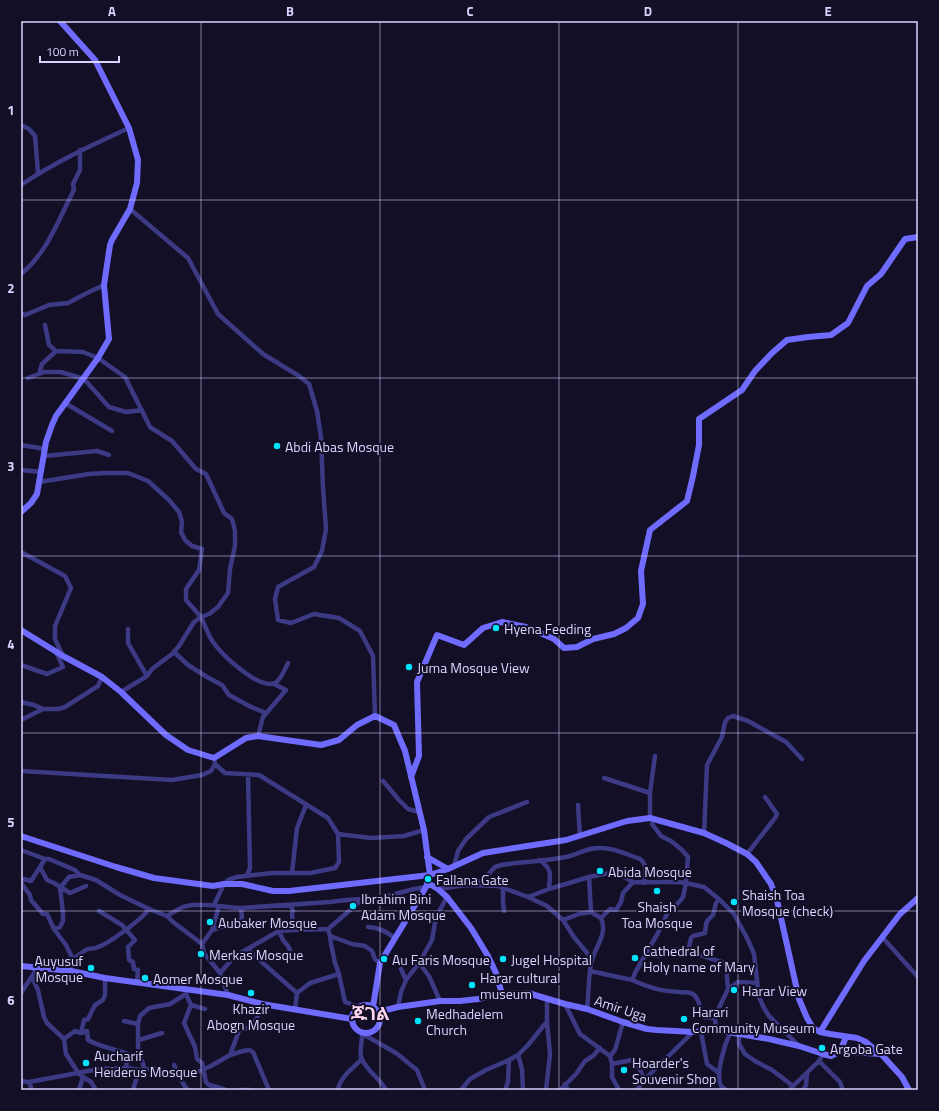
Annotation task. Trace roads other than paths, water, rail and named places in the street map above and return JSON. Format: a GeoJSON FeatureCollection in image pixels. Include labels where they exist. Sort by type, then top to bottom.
{"type":"FeatureCollection","features":[{"type":"Feature","properties":{"kind":"street"},"geometry":{"type":"LineString","coordinates":[[21,512],[31,503],[36,494],[44,452],[56,416],[84,379],[109,339],[104,285],[110,245],[130,209],[137,183],[138,160],[129,128],[95,60],[60,21]]}},
{"type":"Feature","properties":{"kind":"street"},"geometry":{"type":"LineString","coordinates":[[21,125],[30,129],[35,136],[38,173]]}},
{"type":"Feature","properties":{"kind":"street"},"geometry":{"type":"LineString","coordinates":[[21,185],[38,173],[80,150],[129,128]]}},
{"type":"Feature","properties":{"kind":"street"},"geometry":{"type":"LineString","coordinates":[[21,274],[31,266],[51,237],[74,190],[73,184],[80,170],[80,150]]}},
{"type":"Feature","properties":{"kind":"street"},"geometry":{"type":"LineString","coordinates":[[130,209],[188,258],[218,314],[263,354],[300,376],[309,384],[317,411],[321,437],[326,529],[322,551],[314,567],[278,587],[275,599],[278,620],[291,623],[314,614],[339,618],[360,631],[373,656],[374,716]]}},
{"type":"Feature","properties":{"kind":"street"},"geometry":{"type":"LineString","coordinates":[[411,777],[419,756],[417,682],[437,635],[464,645],[483,628],[502,622],[526,627],[554,638],[564,648],[577,647],[593,638],[614,634],[626,628],[638,618],[643,604],[641,571],[650,530],[687,501],[699,445],[699,419],[742,390],[755,371],[787,340],[831,335],[848,323],[867,286],[881,274],[905,239],[918,236]]}},
{"type":"Feature","properties":{"kind":"street"},"geometry":{"type":"LineString","coordinates":[[21,313],[26,315],[49,305],[68,303],[104,285]]}},
{"type":"Feature","properties":{"kind":"street"},"geometry":{"type":"LineString","coordinates":[[45,325],[49,345],[56,351],[83,352],[98,358],[125,377],[150,426],[172,441],[196,469],[206,474],[224,514],[232,519],[235,546],[230,569],[228,593],[218,607],[194,622],[174,652],[147,676],[121,692]]}},
{"type":"Feature","properties":{"kind":"street"},"geometry":{"type":"LineString","coordinates":[[38,374],[42,364],[56,351]]}},
{"type":"Feature","properties":{"kind":"street"},"geometry":{"type":"LineString","coordinates":[[28,378],[44,372],[61,372],[84,379],[109,408],[126,412],[142,410]]}},
{"type":"Feature","properties":{"kind":"street"},"geometry":{"type":"LineString","coordinates":[[65,403],[112,431]]}},
{"type":"Feature","properties":{"kind":"street"},"geometry":{"type":"LineString","coordinates":[[21,445],[44,452],[97,451],[109,455]]}},
{"type":"Feature","properties":{"kind":"street"},"geometry":{"type":"LineString","coordinates":[[21,470],[40,472]]}},
{"type":"Feature","properties":{"kind":"street"},"geometry":{"type":"LineString","coordinates":[[39,482],[89,474],[128,474],[148,481],[180,512],[182,522],[181,532],[185,540],[192,546],[202,549],[199,570],[186,589],[186,600],[201,617],[212,642],[231,662],[253,678],[266,684],[274,684],[286,690],[263,717],[258,736]]}},
{"type":"Feature","properties":{"kind":"street"},"geometry":{"type":"LineString","coordinates":[[21,552],[66,576],[70,588],[55,626],[55,639],[63,656]]}},
{"type":"Feature","properties":{"kind":"street"},"geometry":{"type":"LineString","coordinates":[[128,629],[128,643],[147,676]]}},
{"type":"Feature","properties":{"kind":"street"},"geometry":{"type":"LineString","coordinates":[[21,630],[63,656],[102,677],[121,692],[166,735],[188,750],[214,761],[225,772],[259,775],[328,818],[338,834],[339,862],[335,868],[310,873],[272,873],[247,875],[228,880],[224,884],[216,906],[212,930],[202,944]]}},
{"type":"Feature","properties":{"kind":"street"},"geometry":{"type":"LineString","coordinates":[[21,666],[47,674],[63,667],[56,651]]}},
{"type":"Feature","properties":{"kind":"street"},"geometry":{"type":"LineString","coordinates":[[174,652],[188,665],[207,678],[222,685],[229,695],[266,713]]}},
{"type":"Feature","properties":{"kind":"street"},"geometry":{"type":"LineString","coordinates":[[274,684],[279,680],[288,663]]}},
{"type":"Feature","properties":{"kind":"street"},"geometry":{"type":"LineString","coordinates":[[21,702],[43,709],[58,709],[65,707],[98,686],[102,677]]}},
{"type":"Feature","properties":{"kind":"street"},"geometry":{"type":"LineString","coordinates":[[21,720],[43,709]]}},
{"type":"Feature","properties":{"kind":"street"},"geometry":{"type":"LineString","coordinates":[[21,771],[172,780],[202,775],[211,771],[214,761],[246,738],[258,736],[321,745],[339,740],[357,725],[374,716]]}},
{"type":"Feature","properties":{"kind":"street"},"geometry":{"type":"LineString","coordinates":[[373,1006],[380,963],[427,885],[430,875],[424,830],[405,751],[394,726],[374,716]]}},
{"type":"Feature","properties":{"kind":"street"},"geometry":{"type":"LineString","coordinates":[[704,833],[707,765],[722,737],[725,722],[728,718],[733,716],[748,721],[786,742],[802,759]]}},
{"type":"Feature","properties":{"kind":"street"},"geometry":{"type":"LineString","coordinates":[[632,980],[667,914],[680,902],[686,883],[688,857],[682,850],[661,836],[651,821],[650,793],[655,756]]}},
{"type":"Feature","properties":{"kind":"street"},"geometry":{"type":"LineString","coordinates":[[247,875],[250,868],[248,775]]}},
{"type":"Feature","properties":{"kind":"street"},"geometry":{"type":"LineString","coordinates":[[604,778],[650,793]]}},
{"type":"Feature","properties":{"kind":"street"},"geometry":{"type":"LineString","coordinates":[[383,782],[408,809],[420,812]]}},
{"type":"Feature","properties":{"kind":"street"},"geometry":{"type":"LineString","coordinates":[[747,854],[777,814],[765,797]]}},
{"type":"Feature","properties":{"kind":"street"},"geometry":{"type":"LineString","coordinates":[[454,866],[458,851],[466,839],[489,817],[527,802]]}},
{"type":"Feature","properties":{"kind":"street"},"geometry":{"type":"LineString","coordinates":[[292,873],[296,828],[306,805]]}},
{"type":"Feature","properties":{"kind":"street"},"geometry":{"type":"LineString","coordinates":[[578,805],[580,836]]}},
{"type":"Feature","properties":{"kind":"street"},"geometry":{"type":"LineString","coordinates":[[21,836],[154,878],[213,886],[224,884],[242,884],[273,891],[289,891],[430,875],[448,869],[483,853],[566,840],[627,821],[651,821],[704,833],[747,854],[756,862],[771,884],[777,900],[799,999],[813,1028],[820,1032],[857,1038],[866,1042],[902,1077],[909,1090]]}},
{"type":"Feature","properties":{"kind":"street"},"geometry":{"type":"LineString","coordinates":[[338,834],[371,838],[404,836],[424,830]]}},
{"type":"Feature","properties":{"kind":"street"},"geometry":{"type":"LineString","coordinates":[[475,885],[486,877],[495,867],[501,865],[557,859],[570,856],[590,848],[612,849],[640,859],[646,865],[644,883]]}},
{"type":"Feature","properties":{"kind":"street"},"geometry":{"type":"LineString","coordinates":[[21,850],[45,859],[49,859],[75,870],[80,875],[96,880],[120,895],[167,916],[202,944],[204,953],[220,973],[228,995]]}},
{"type":"Feature","properties":{"kind":"street"},"geometry":{"type":"LineString","coordinates":[[427,857],[448,869]]}},
{"type":"Feature","properties":{"kind":"street"},"geometry":{"type":"LineString","coordinates":[[45,859],[31,881],[24,879],[21,882],[30,895],[31,900],[44,914],[47,914],[54,929],[66,945],[73,959],[71,971]]}},
{"type":"Feature","properties":{"kind":"street"},"geometry":{"type":"LineString","coordinates":[[540,860],[550,870],[549,889]]}},
{"type":"Feature","properties":{"kind":"street"},"geometry":{"type":"LineString","coordinates":[[40,867],[46,880],[70,893],[86,886]]}},
{"type":"Feature","properties":{"kind":"street"},"geometry":{"type":"LineString","coordinates":[[528,897],[589,877],[610,873],[623,876],[633,882],[675,882],[704,887],[720,899],[734,914],[754,954],[759,997],[767,1012],[799,1046]]}},
{"type":"Feature","properties":{"kind":"street"},"geometry":{"type":"LineString","coordinates":[[54,929],[60,927],[63,921],[60,888],[69,877],[80,875]]}},
{"type":"Feature","properties":{"kind":"street"},"geometry":{"type":"LineString","coordinates":[[589,877],[591,912]]}},
{"type":"Feature","properties":{"kind":"street"},"geometry":{"type":"LineString","coordinates":[[601,918],[610,909],[616,910],[623,893],[633,882]]}},
{"type":"Feature","properties":{"kind":"street"},"geometry":{"type":"LineString","coordinates":[[167,916],[186,906],[201,905],[241,908],[380,898],[427,885],[438,889],[447,897],[471,928],[488,956],[496,973],[502,994]]}},
{"type":"Feature","properties":{"kind":"street"},"geometry":{"type":"LineString","coordinates":[[438,889],[475,885],[498,886],[528,897],[546,906],[563,920],[574,937],[592,959]]}},
{"type":"Feature","properties":{"kind":"street"},"geometry":{"type":"LineString","coordinates":[[503,888],[502,902],[504,912]]}},
{"type":"Feature","properties":{"kind":"street"},"geometry":{"type":"LineString","coordinates":[[398,1007],[401,992],[406,980],[419,963],[432,940],[436,918],[447,897]]}},
{"type":"Feature","properties":{"kind":"street"},"geometry":{"type":"LineString","coordinates":[[820,1032],[864,962],[882,937],[900,914],[918,898]]}},
{"type":"Feature","properties":{"kind":"street"},"geometry":{"type":"LineString","coordinates":[[220,973],[235,956],[279,932],[328,929],[363,899]]}},
{"type":"Feature","properties":{"kind":"street"},"geometry":{"type":"LineString","coordinates":[[688,951],[691,938],[705,932],[707,921],[713,915],[716,903],[720,899]]}},
{"type":"Feature","properties":{"kind":"street"},"geometry":{"type":"LineString","coordinates":[[291,905],[293,911],[293,930]]}},
{"type":"Feature","properties":{"kind":"street"},"geometry":{"type":"LineString","coordinates":[[212,930],[240,921],[242,918],[241,908]]}},
{"type":"Feature","properties":{"kind":"street"},"geometry":{"type":"LineString","coordinates":[[73,959],[87,950],[97,948],[126,930],[150,909]]}},
{"type":"Feature","properties":{"kind":"street"},"geometry":{"type":"LineString","coordinates":[[99,911],[122,925],[135,940],[128,947],[129,960],[133,962],[134,969],[138,970],[137,983]]}},
{"type":"Feature","properties":{"kind":"street"},"geometry":{"type":"LineString","coordinates":[[563,920],[579,914],[591,912],[601,918],[603,922],[601,940],[592,959],[587,1010]]}},
{"type":"Feature","properties":{"kind":"street"},"geometry":{"type":"LineString","coordinates":[[368,927],[375,927],[386,931],[395,938]]}},
{"type":"Feature","properties":{"kind":"street"},"geometry":{"type":"LineString","coordinates":[[328,929],[345,1002],[359,1007]]}},
{"type":"Feature","properties":{"kind":"street"},"geometry":{"type":"LineString","coordinates":[[279,932],[290,950]]}},
{"type":"Feature","properties":{"kind":"street"},"geometry":{"type":"LineString","coordinates":[[330,936],[352,944],[365,946],[372,950],[375,959],[380,963]]}},
{"type":"Feature","properties":{"kind":"street"},"geometry":{"type":"LineString","coordinates":[[882,937],[918,977]]}},
{"type":"Feature","properties":{"kind":"street"},"geometry":{"type":"LineString","coordinates":[[247,950],[297,993]]}},
{"type":"Feature","properties":{"kind":"street"},"geometry":{"type":"LineString","coordinates":[[645,955],[659,956],[669,951],[688,951],[722,962],[726,966],[728,989]]}},
{"type":"Feature","properties":{"kind":"street"},"geometry":{"type":"LineString","coordinates":[[419,963],[429,976],[440,1001]]}},
{"type":"Feature","properties":{"kind":"street"},"geometry":{"type":"LineString","coordinates":[[21,966],[71,971],[137,983],[228,995],[262,1004],[352,1020]]}},
{"type":"Feature","properties":{"kind":"street"},"geometry":{"type":"LineString","coordinates":[[21,993],[38,967]]}},
{"type":"Feature","properties":{"kind":"street"},"geometry":{"type":"LineString","coordinates":[[401,969],[406,980]]}},
{"type":"Feature","properties":{"kind":"street"},"geometry":{"type":"LineString","coordinates":[[590,971],[632,980],[666,992],[690,993],[695,996],[700,1004],[702,1015],[704,1017],[715,1018]]}},
{"type":"Feature","properties":{"kind":"street"},"geometry":{"type":"LineString","coordinates":[[295,1010],[297,993],[310,983],[339,974]]}},
{"type":"Feature","properties":{"kind":"street"},"geometry":{"type":"LineString","coordinates":[[32,977],[38,990],[44,1017],[47,1023],[64,1039],[66,1054],[81,1075],[91,1082],[96,1090]]}},
{"type":"Feature","properties":{"kind":"street"},"geometry":{"type":"LineString","coordinates":[[81,1033],[84,1020],[88,1019],[95,1005],[103,1000],[105,978]]}},
{"type":"Feature","properties":{"kind":"street"},"geometry":{"type":"LineString","coordinates":[[716,1030],[715,1018],[728,989],[738,982],[757,983]]}},
{"type":"Feature","properties":{"kind":"street","name":"Amir Uga"},"geometry":{"type":"LineString","coordinates":[[378,1012],[398,1007],[440,1001],[460,1001],[502,994],[528,993],[647,1029],[693,1032],[716,1030],[769,1039],[831,1056],[838,1051],[880,1054]]}},
{"type":"Feature","properties":{"kind":"street"},"geometry":{"type":"LineString","coordinates":[[133,1090],[136,1080],[143,1070],[142,1061],[138,1054],[138,1024],[140,1016],[149,1008],[170,1004],[186,994],[190,1005],[184,1023],[195,1047],[197,1058],[202,1063],[206,1082],[209,1086],[226,1090]]}},
{"type":"Feature","properties":{"kind":"street"},"geometry":{"type":"LineString","coordinates":[[546,1090],[550,1054],[547,1022],[547,999]]}},
{"type":"Feature","properties":{"kind":"street"},"geometry":{"type":"LineString","coordinates":[[232,1030],[239,1031],[248,1028],[259,1016],[262,1004]]}},
{"type":"Feature","properties":{"kind":"street"},"geometry":{"type":"LineString","coordinates":[[565,1004],[580,1034],[610,1056],[612,1064],[612,1077],[619,1090]]}},
{"type":"Feature","properties":{"kind":"street"},"geometry":{"type":"LineString","coordinates":[[190,1005],[205,1008]]}},
{"type":"Feature","properties":{"kind":"street"},"geometry":{"type":"LineString","coordinates":[[363,1033],[372,1032],[378,1025],[380,1016],[373,1006],[366,1005],[359,1007],[354,1012],[352,1020],[355,1028],[378,1043],[396,1053],[416,1070],[424,1090]]}},
{"type":"Feature","properties":{"kind":"street"},"geometry":{"type":"LineString","coordinates":[[124,1020],[138,1024]]}},
{"type":"Feature","properties":{"kind":"street"},"geometry":{"type":"LineString","coordinates":[[610,1056],[615,1050],[623,1022]]}},
{"type":"Feature","properties":{"kind":"street"},"geometry":{"type":"LineString","coordinates":[[461,1090],[470,1079],[486,1070],[518,1056],[545,1024]]}},
{"type":"Feature","properties":{"kind":"street"},"geometry":{"type":"LineString","coordinates":[[64,1039],[75,1031],[81,1033],[87,1031],[88,1040],[93,1043],[128,1054],[138,1054]]}},
{"type":"Feature","properties":{"kind":"street"},"geometry":{"type":"LineString","coordinates":[[230,1055],[239,1031]]}},
{"type":"Feature","properties":{"kind":"street"},"geometry":{"type":"LineString","coordinates":[[637,1090],[644,1080],[693,1032]]}},
{"type":"Feature","properties":{"kind":"street"},"geometry":{"type":"LineString","coordinates":[[701,1032],[707,1064],[719,1073]]}},
{"type":"Feature","properties":{"kind":"street"},"geometry":{"type":"LineString","coordinates":[[139,1040],[162,1033]]}},
{"type":"Feature","properties":{"kind":"street"},"geometry":{"type":"LineString","coordinates":[[363,1033],[361,1049],[362,1059],[368,1069],[386,1090]]}},
{"type":"Feature","properties":{"kind":"street"},"geometry":{"type":"LineString","coordinates":[[726,1090],[721,1086],[719,1073],[725,1043],[730,1033]]}},
{"type":"Feature","properties":{"kind":"street"},"geometry":{"type":"LineString","coordinates":[[739,1034],[739,1044],[745,1054],[772,1070],[793,1086]]}},
{"type":"Feature","properties":{"kind":"street"},"geometry":{"type":"LineString","coordinates":[[838,1051],[841,1049],[846,1036]]}},
{"type":"Feature","properties":{"kind":"street"},"geometry":{"type":"LineString","coordinates":[[560,1090],[576,1074],[585,1061],[593,1056],[600,1048]]}},
{"type":"Feature","properties":{"kind":"street"},"geometry":{"type":"LineString","coordinates":[[21,1081],[29,1082],[81,1075],[99,1069],[157,1069],[179,1075],[195,1073],[211,1066],[224,1057],[249,1050],[253,1052],[269,1090]]}},
{"type":"Feature","properties":{"kind":"street"},"geometry":{"type":"LineString","coordinates":[[126,1068],[128,1054]]}},
{"type":"Feature","properties":{"kind":"street"},"geometry":{"type":"LineString","coordinates":[[789,1090],[819,1061],[823,1054]]}},
{"type":"Feature","properties":{"kind":"street"},"geometry":{"type":"LineString","coordinates":[[518,1056],[522,1069],[523,1090]]}},
{"type":"Feature","properties":{"kind":"street"},"geometry":{"type":"LineString","coordinates":[[338,1090],[342,1079],[362,1059]]}},
{"type":"Feature","properties":{"kind":"street"},"geometry":{"type":"LineString","coordinates":[[505,1090],[508,1082],[509,1060]]}},
{"type":"Feature","properties":{"kind":"street"},"geometry":{"type":"LineString","coordinates":[[612,1064],[632,1060],[636,1062],[640,1067],[644,1080]]}},
{"type":"Feature","properties":{"kind":"street"},"geometry":{"type":"LineString","coordinates":[[819,1061],[840,1082],[843,1090]]}},
{"type":"Feature","properties":{"kind":"street"},"geometry":{"type":"LineString","coordinates":[[174,1065],[181,1082],[188,1090]]}},
{"type":"Feature","properties":{"kind":"street"},"geometry":{"type":"LineString","coordinates":[[803,1090],[806,1085],[808,1072]]}},
{"type":"Feature","properties":{"kind":"street"},"geometry":{"type":"LineString","coordinates":[[79,1090],[81,1075]]}},
{"type":"Feature","properties":{"kind":"street"},"geometry":{"type":"LineString","coordinates":[[29,1082],[32,1090]]}},
{"type":"Feature","properties":{"kind":"street"},"geometry":{"type":"LineString","coordinates":[[565,1084],[568,1090]]}},
{"type":"Feature","properties":{"kind":"street"},"geometry":{"type":"LineString","coordinates":[[240,1090],[251,1090]]}},
{"type":"Feature","properties":{"kind":"place","name":"Abdi Abas Mosque"},"geometry":{"type":"Point","coordinates":[277,446]}},
{"type":"Feature","properties":{"kind":"place","name":"Hyena Feeding"},"geometry":{"type":"Point","coordinates":[496,628]}},
{"type":"Feature","properties":{"kind":"place","name":"Juma Mosque View"},"geometry":{"type":"Point","coordinates":[409,667]}},
{"type":"Feature","properties":{"kind":"place","name":"Abida Mosque"},"geometry":{"type":"Point","coordinates":[600,871]}},
{"type":"Feature","properties":{"kind":"place","name":"Fallana Gate"},"geometry":{"type":"Point","coordinates":[428,879]}},
{"type":"Feature","properties":{"kind":"place","name":"Shaish Toa Mosque"},"geometry":{"type":"Point","coordinates":[657,891]}},
{"type":"Feature","properties":{"kind":"place","name":"Shaish Toa Mosque (check)"},"geometry":{"type":"Point","coordinates":[734,902]}},
{"type":"Feature","properties":{"kind":"place","name":"Ibrahim Bini Adam Mosque"},"geometry":{"type":"Point","coordinates":[353,906]}},
{"type":"Feature","properties":{"kind":"place","name":"Aubaker Mosque"},"geometry":{"type":"Point","coordinates":[210,922]}},
{"type":"Feature","properties":{"kind":"place","name":"Merkas Mosque"},"geometry":{"type":"Point","coordinates":[201,954]}},
{"type":"Feature","properties":{"kind":"place","name":"Cathedral of Holy name of Mary"},"geometry":{"type":"Point","coordinates":[635,958]}},
{"type":"Feature","properties":{"kind":"place","name":"Au Faris Mosque"},"geometry":{"type":"Point","coordinates":[384,959]}},
{"type":"Feature","properties":{"kind":"place","name":"Jugel Hospital"},"geometry":{"type":"Point","coordinates":[503,959]}},
{"type":"Feature","properties":{"kind":"place","name":"Auyusuf Mosque"},"geometry":{"type":"Point","coordinates":[91,968]}},
{"type":"Feature","properties":{"kind":"place","name":"Aomer Mosque"},"geometry":{"type":"Point","coordinates":[145,978]}},
{"type":"Feature","properties":{"kind":"place","name":"Harar cultural museum"},"geometry":{"type":"Point","coordinates":[472,985]}},
{"type":"Feature","properties":{"kind":"place","name":"Harar View"},"geometry":{"type":"Point","coordinates":[734,990]}},
{"type":"Feature","properties":{"kind":"place","name":"Khazir Abogn Mosque"},"geometry":{"type":"Point","coordinates":[251,993]}},
{"type":"Feature","properties":{"kind":"place","name":"Harari Community Museum"},"geometry":{"type":"Point","coordinates":[684,1019]}},
{"type":"Feature","properties":{"kind":"place","name":"Medhadelem Church"},"geometry":{"type":"Point","coordinates":[418,1021]}},
{"type":"Feature","properties":{"kind":"place","name":"Argoba Gate"},"geometry":{"type":"Point","coordinates":[822,1048]}},
{"type":"Feature","properties":{"kind":"place","name":"Aucharif Heiderus Mosque"},"geometry":{"type":"Point","coordinates":[86,1063]}},
{"type":"Feature","properties":{"kind":"place","name":"Hoarder's Souvenir Shop"},"geometry":{"type":"Point","coordinates":[624,1070]}},
{"type":"Feature","properties":{"kind":"district","name":"ጁገል"},"geometry":{"type":"Point","coordinates":[370,1013]}}]}
